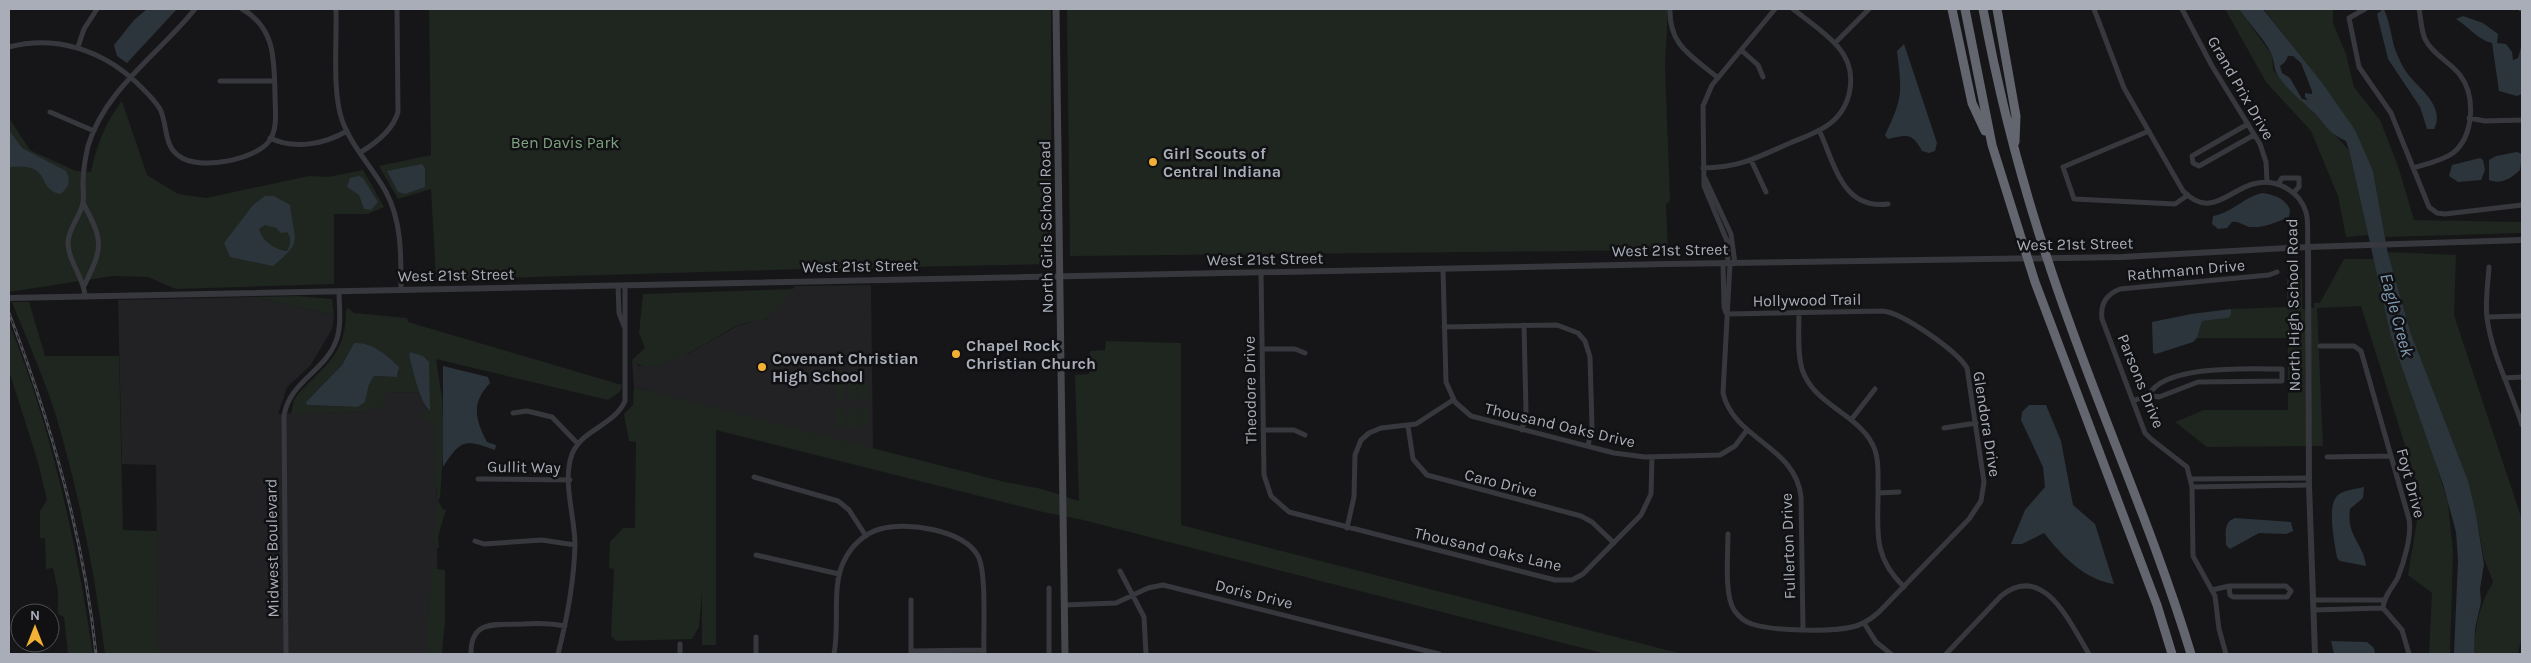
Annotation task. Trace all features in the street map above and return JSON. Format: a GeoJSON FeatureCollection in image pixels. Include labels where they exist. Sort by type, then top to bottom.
{"type":"FeatureCollection","features":[{"type":"Feature","properties":{"kind":"highway"},"geometry":{"type":"LineString","coordinates":[[1952,9],[1972,103],[1992,145]]}},
{"type":"Feature","properties":{"kind":"highway"},"geometry":{"type":"LineString","coordinates":[[1965,9],[1992,145],[2036,282],[2157,605],[2172,654]]}},
{"type":"Feature","properties":{"kind":"highway"},"geometry":{"type":"LineString","coordinates":[[1982,9],[2015,153],[2048,264],[2158,556],[2191,654]]}},
{"type":"Feature","properties":{"kind":"highway"},"geometry":{"type":"LineString","coordinates":[[1997,9],[2016,116],[2015,153]]}},
{"type":"Feature","properties":{"kind":"main road","name":"North Girls School Road"},"geometry":{"type":"LineString","coordinates":[[1056,9],[1065,654]]}},
{"type":"Feature","properties":{"kind":"street"},"geometry":{"type":"LineString","coordinates":[[78,47],[84,29],[97,9]]}},
{"type":"Feature","properties":{"kind":"street"},"geometry":{"type":"LineString","coordinates":[[85,296],[84,286],[72,260],[68,244],[70,232],[83,203],[85,161],[94,131],[107,106],[131,77],[195,9]]}},
{"type":"Feature","properties":{"kind":"street"},"geometry":{"type":"LineString","coordinates":[[9,47],[44,42],[78,47],[104,58],[131,77],[156,102],[163,118],[169,144],[176,154],[186,161],[201,164],[247,155],[263,148],[270,138],[275,124],[271,42],[262,25],[245,9]]}},
{"type":"Feature","properties":{"kind":"street"},"geometry":{"type":"LineString","coordinates":[[336,9],[338,100],[341,118],[347,131],[387,193],[394,212],[400,237],[401,290]]}},
{"type":"Feature","properties":{"kind":"street"},"geometry":{"type":"LineString","coordinates":[[361,152],[373,145],[390,127],[398,112],[397,9]]}},
{"type":"Feature","properties":{"kind":"street"},"geometry":{"type":"LineString","coordinates":[[1670,9],[1670,27],[1675,40],[1718,78]]}},
{"type":"Feature","properties":{"kind":"street","name":"Fullerton Drive"},"geometry":{"type":"LineString","coordinates":[[1775,9],[1709,90],[1703,109],[1703,168],[1705,193],[1727,241],[1729,307],[1727,314],[1724,393],[1732,415],[1747,430],[1785,460],[1798,482],[1801,497],[1803,629]]}},
{"type":"Feature","properties":{"kind":"street"},"geometry":{"type":"LineString","coordinates":[[1703,168],[1731,168],[1819,130],[1839,115],[1850,91],[1848,66],[1835,43],[1793,9]]}},
{"type":"Feature","properties":{"kind":"street"},"geometry":{"type":"LineString","coordinates":[[1835,43],[1869,9]]}},
{"type":"Feature","properties":{"kind":"street"},"geometry":{"type":"LineString","coordinates":[[2094,9],[2120,79],[2180,186],[2188,195],[2198,201],[2214,203],[2224,200],[2249,186],[2267,182],[2278,184],[2293,192],[2299,187],[2299,178],[2282,178],[2278,184]]}},
{"type":"Feature","properties":{"kind":"street","name":"Grand Prix Drive"},"geometry":{"type":"LineString","coordinates":[[2182,9],[2264,154],[2267,182]]}},
{"type":"Feature","properties":{"kind":"street"},"geometry":{"type":"LineString","coordinates":[[2364,9],[2351,14],[2348,24],[2360,66],[2391,113],[2427,204],[2437,213],[2445,214],[2522,205]]}},
{"type":"Feature","properties":{"kind":"street"},"geometry":{"type":"LineString","coordinates":[[2413,168],[2444,158],[2454,151],[2466,135],[2470,101],[2466,85],[2459,74],[2427,42],[2419,9]]}},
{"type":"Feature","properties":{"kind":"street"},"geometry":{"type":"LineString","coordinates":[[1741,50],[1758,66],[1763,77]]}},
{"type":"Feature","properties":{"kind":"street"},"geometry":{"type":"LineString","coordinates":[[220,82],[274,81]]}},
{"type":"Feature","properties":{"kind":"street"},"geometry":{"type":"LineString","coordinates":[[50,112],[94,131]]}},
{"type":"Feature","properties":{"kind":"street"},"geometry":{"type":"LineString","coordinates":[[2469,118],[2484,121],[2522,120]]}},
{"type":"Feature","properties":{"kind":"street"},"geometry":{"type":"LineString","coordinates":[[2248,124],[2192,156],[2192,163],[2199,166],[2254,135]]}},
{"type":"Feature","properties":{"kind":"street"},"geometry":{"type":"LineString","coordinates":[[1819,130],[1851,194],[1867,204],[1888,204]]}},
{"type":"Feature","properties":{"kind":"street"},"geometry":{"type":"LineString","coordinates":[[270,138],[283,144],[297,145],[334,138],[347,131]]}},
{"type":"Feature","properties":{"kind":"street"},"geometry":{"type":"LineString","coordinates":[[2149,131],[2063,167],[2074,199],[2175,204],[2188,195]]}},
{"type":"Feature","properties":{"kind":"street"},"geometry":{"type":"LineString","coordinates":[[1751,160],[1766,192]]}},
{"type":"Feature","properties":{"kind":"street","name":"North High School Road"},"geometry":{"type":"LineString","coordinates":[[2293,192],[2301,201],[2306,214],[2308,247],[2309,485],[2315,654]]}},
{"type":"Feature","properties":{"kind":"street"},"geometry":{"type":"LineString","coordinates":[[83,203],[96,228],[99,244],[97,259],[84,286]]}},
{"type":"Feature","properties":{"kind":"street","name":"West 21st Street"},"geometry":{"type":"LineString","coordinates":[[9,298],[1260,272],[2162,256],[2308,247],[2522,240]]}},
{"type":"Feature","properties":{"kind":"street"},"geometry":{"type":"LineString","coordinates":[[2489,267],[2487,317],[2504,378],[2522,426]]}},
{"type":"Feature","properties":{"kind":"street"},"geometry":{"type":"LineString","coordinates":[[1347,528],[1354,497],[1354,463],[1358,446],[1365,437],[1374,430],[1408,426],[1423,420],[1453,400],[1445,380],[1442,269]]}},
{"type":"Feature","properties":{"kind":"street","name":"Theodore Drive"},"geometry":{"type":"LineString","coordinates":[[1260,272],[1265,479],[1269,491],[1278,504]]}},
{"type":"Feature","properties":{"kind":"street","name":"Rathmann Drive"},"geometry":{"type":"LineString","coordinates":[[2104,303],[2108,296],[2120,288],[2269,275],[2277,272]]}},
{"type":"Feature","properties":{"kind":"street"},"geometry":{"type":"LineString","coordinates":[[618,286],[619,313],[625,328]]}},
{"type":"Feature","properties":{"kind":"street"},"geometry":{"type":"LineString","coordinates":[[558,654],[565,626],[575,545],[570,480],[571,459],[578,444],[589,433],[616,415],[625,402],[625,286]]}},
{"type":"Feature","properties":{"kind":"street","name":"Midwest Boulevard"},"geometry":{"type":"LineString","coordinates":[[286,654],[284,416],[288,400],[299,385],[328,356],[337,340],[340,291]]}},
{"type":"Feature","properties":{"kind":"street","name":"Parsons Drive"},"geometry":{"type":"LineString","coordinates":[[2104,303],[2102,319],[2148,436],[2187,467],[2192,487],[2193,556],[2212,590],[2226,654]]}},
{"type":"Feature","properties":{"kind":"street","name":"Hollywood Trail"},"geometry":{"type":"LineString","coordinates":[[1727,314],[1887,311]]}},
{"type":"Feature","properties":{"kind":"street","name":"Glendora Drive"},"geometry":{"type":"LineString","coordinates":[[1728,534],[1729,596],[1737,614],[1744,620],[1758,626],[1803,629],[1846,628],[1864,622],[1876,615],[1969,519],[1981,501],[1984,478],[1970,378],[1962,360],[1902,317],[1887,311]]}},
{"type":"Feature","properties":{"kind":"street"},"geometry":{"type":"LineString","coordinates":[[1799,312],[1800,358],[1805,377],[1818,394],[1864,432],[1874,450],[1878,464],[1881,556],[1889,571],[1904,587]]}},
{"type":"Feature","properties":{"kind":"street"},"geometry":{"type":"LineString","coordinates":[[2487,317],[2522,316]]}},
{"type":"Feature","properties":{"kind":"street"},"geometry":{"type":"LineString","coordinates":[[1522,430],[1526,412],[1524,325]]}},
{"type":"Feature","properties":{"kind":"street"},"geometry":{"type":"LineString","coordinates":[[1444,327],[1564,326],[1576,331],[1585,341],[1590,359],[1592,429],[1588,446]]}},
{"type":"Feature","properties":{"kind":"street","name":"Foyt Drive"},"geometry":{"type":"LineString","coordinates":[[2320,346],[2354,346],[2361,351],[2410,526],[2398,576],[2383,600]]}},
{"type":"Feature","properties":{"kind":"street"},"geometry":{"type":"LineString","coordinates":[[1262,349],[1295,348],[1305,353]]}},
{"type":"Feature","properties":{"kind":"street"},"geometry":{"type":"LineString","coordinates":[[2133,401],[2149,395],[2156,386],[2196,372],[2282,369],[2282,381],[2198,382],[2159,397],[2149,395]]}},
{"type":"Feature","properties":{"kind":"street"},"geometry":{"type":"LineString","coordinates":[[2196,372],[2198,382]]}},
{"type":"Feature","properties":{"kind":"street"},"geometry":{"type":"LineString","coordinates":[[2504,378],[2522,378]]}},
{"type":"Feature","properties":{"kind":"street"},"geometry":{"type":"LineString","coordinates":[[1851,420],[1875,389]]}},
{"type":"Feature","properties":{"kind":"street","name":"Thousand Oaks Drive"},"geometry":{"type":"LineString","coordinates":[[1453,400],[1470,416],[1633,456],[1720,454],[1733,447],[1747,430]]}},
{"type":"Feature","properties":{"kind":"street"},"geometry":{"type":"LineString","coordinates":[[513,413],[527,411],[552,418],[578,444]]}},
{"type":"Feature","properties":{"kind":"street"},"geometry":{"type":"LineString","coordinates":[[1944,428],[1976,424]]}},
{"type":"Feature","properties":{"kind":"street","name":"Caro Drive"},"geometry":{"type":"LineString","coordinates":[[1408,426],[1413,459],[1427,475],[1581,516],[1592,522],[1614,543]]}},
{"type":"Feature","properties":{"kind":"street"},"geometry":{"type":"LineString","coordinates":[[1263,430],[1294,430],[1305,435]]}},
{"type":"Feature","properties":{"kind":"street"},"geometry":{"type":"LineString","coordinates":[[2327,457],[2391,456]]}},
{"type":"Feature","properties":{"kind":"street","name":"Thousand Oaks Lane"},"geometry":{"type":"LineString","coordinates":[[1278,504],[1295,514],[1347,528],[1559,580],[1572,580],[1581,576],[1641,515],[1649,503],[1652,489],[1652,457]]}},
{"type":"Feature","properties":{"kind":"street"},"geometry":{"type":"LineString","coordinates":[[754,478],[838,501],[849,510],[866,536]]}},
{"type":"Feature","properties":{"kind":"street"},"geometry":{"type":"LineString","coordinates":[[2228,478],[2228,486]]}},
{"type":"Feature","properties":{"kind":"street"},"geometry":{"type":"LineString","coordinates":[[2268,478],[2268,486]]}},
{"type":"Feature","properties":{"kind":"street"},"geometry":{"type":"LineString","coordinates":[[2191,479],[2309,478]]}},
{"type":"Feature","properties":{"kind":"street","name":"Gullit Way"},"geometry":{"type":"LineString","coordinates":[[478,480],[570,480]]}},
{"type":"Feature","properties":{"kind":"street"},"geometry":{"type":"LineString","coordinates":[[2192,487],[2309,485]]}},
{"type":"Feature","properties":{"kind":"street"},"geometry":{"type":"LineString","coordinates":[[1878,493],[1900,492]]}},
{"type":"Feature","properties":{"kind":"street"},"geometry":{"type":"LineString","coordinates":[[834,654],[838,617],[837,589],[839,574],[848,554],[866,536],[880,529],[894,526],[933,530],[967,544],[976,553],[981,564],[984,652],[911,653],[911,600]]}},
{"type":"Feature","properties":{"kind":"street"},"geometry":{"type":"LineString","coordinates":[[475,542],[484,544],[542,540],[575,545]]}},
{"type":"Feature","properties":{"kind":"street"},"geometry":{"type":"LineString","coordinates":[[756,555],[839,574]]}},
{"type":"Feature","properties":{"kind":"street"},"geometry":{"type":"LineString","coordinates":[[1120,571],[1134,595],[1145,620],[1146,654]]}},
{"type":"Feature","properties":{"kind":"street","name":"Doris Drive"},"geometry":{"type":"LineString","coordinates":[[1064,605],[1116,604],[1154,585],[1163,585],[1439,654]]}},
{"type":"Feature","properties":{"kind":"street"},"geometry":{"type":"LineString","coordinates":[[1946,654],[2002,594],[2015,588],[2030,586],[2040,589],[2053,598],[2089,654]]}},
{"type":"Feature","properties":{"kind":"street"},"geometry":{"type":"LineString","coordinates":[[2212,590],[2229,586],[2286,586],[2290,588],[2289,596],[2233,597],[2230,595],[2229,586]]}},
{"type":"Feature","properties":{"kind":"street"},"geometry":{"type":"LineString","coordinates":[[1049,588],[1050,654]]}},
{"type":"Feature","properties":{"kind":"street"},"geometry":{"type":"LineString","coordinates":[[2313,600],[2383,600],[2383,608],[2402,630],[2409,654]]}},
{"type":"Feature","properties":{"kind":"street"},"geometry":{"type":"LineString","coordinates":[[2313,610],[2383,608]]}},
{"type":"Feature","properties":{"kind":"street"},"geometry":{"type":"LineString","coordinates":[[471,653],[477,634],[486,626],[495,623],[546,622],[565,626]]}},
{"type":"Feature","properties":{"kind":"street"},"geometry":{"type":"LineString","coordinates":[[1864,622],[1873,638],[1891,654]]}},
{"type":"Feature","properties":{"kind":"street"},"geometry":{"type":"LineString","coordinates":[[756,637],[756,654]]}},
{"type":"Feature","properties":{"kind":"street"},"geometry":{"type":"LineString","coordinates":[[680,644],[680,654]]}},
{"type":"Feature","properties":{"kind":"shaded area","name":"Covenant Christian High School"},"geometry":{"type":"Polygon","coordinates":[[[871,285],[873,449],[634,387],[632,360],[639,366],[688,354],[739,325],[766,319],[795,286],[871,285]]]}},
{"type":"Feature","properties":{"kind":"shaded area"},"geometry":{"type":"Polygon","coordinates":[[[255,297],[334,315],[332,329],[310,366],[287,387],[278,414],[369,411],[383,393],[419,392],[426,408],[436,420],[438,654],[158,654],[156,465],[122,464],[118,300],[255,297]]]}},
{"type":"Feature","properties":{"kind":"green space","name":"Ben Davis Park"},"geometry":{"type":"Polygon","coordinates":[[[429,9],[1051,9],[1051,264],[436,280],[431,189],[398,199],[379,166],[431,155],[429,9]]]}},
{"type":"Feature","properties":{"kind":"green space"},"geometry":{"type":"Polygon","coordinates":[[[1067,9],[1668,9],[1665,65],[1670,201],[1666,204],[1668,250],[1070,256],[1067,9]]]}},
{"type":"Feature","properties":{"kind":"green space"},"geometry":{"type":"Polygon","coordinates":[[[2225,9],[2239,9],[2272,55],[2273,70],[2349,150],[2368,235],[2346,237],[2338,196],[2311,131],[2266,82],[2225,9]]]}},
{"type":"Feature","properties":{"kind":"green space"},"geometry":{"type":"Polygon","coordinates":[[[2264,9],[2333,9],[2333,23],[2346,54],[2354,87],[2380,120],[2398,166],[2414,220],[2522,222],[2522,233],[2385,237],[2373,171],[2307,65],[2264,9]]]}},
{"type":"Feature","properties":{"kind":"green space"},"geometry":{"type":"Polygon","coordinates":[[[122,101],[147,175],[178,194],[206,198],[309,176],[328,177],[363,170],[384,207],[368,214],[334,214],[334,284],[176,289],[148,277],[112,276],[9,292],[9,118],[30,150],[76,171],[91,172],[102,134],[122,101]]]}},
{"type":"Feature","properties":{"kind":"green space"},"geometry":{"type":"Polygon","coordinates":[[[2387,252],[2456,255],[2454,315],[2522,520],[2522,635],[2518,654],[2474,654],[2475,634],[2479,616],[2484,599],[2493,582],[2484,558],[2476,514],[2411,334],[2387,252]]]}},
{"type":"Feature","properties":{"kind":"green space"},"geometry":{"type":"Polygon","coordinates":[[[2344,259],[2374,259],[2448,503],[2453,552],[2450,654],[2429,654],[2432,593],[2408,575],[2421,496],[2361,306],[2317,308],[2323,446],[2207,447],[2175,422],[2204,410],[2288,410],[2288,338],[2197,338],[2202,321],[2228,318],[2231,315],[2231,309],[2287,307],[2287,279],[2302,278],[2302,309],[2314,308],[2314,303],[2320,303],[2344,259]]]}},
{"type":"Feature","properties":{"kind":"green space"},"geometry":{"type":"Polygon","coordinates":[[[794,289],[775,311],[765,319],[739,325],[728,330],[686,355],[655,366],[643,366],[632,360],[645,348],[639,333],[643,294],[794,289]]]}},
{"type":"Feature","properties":{"kind":"green space"},"geometry":{"type":"Polygon","coordinates":[[[297,296],[332,299],[334,315],[255,297],[297,296]]]}},
{"type":"Feature","properties":{"kind":"green space"},"geometry":{"type":"Polygon","coordinates":[[[12,302],[29,302],[45,356],[119,356],[123,530],[157,531],[158,654],[105,654],[85,534],[72,474],[46,387],[12,302]]]}},
{"type":"Feature","properties":{"kind":"green space"},"geometry":{"type":"Polygon","coordinates":[[[348,308],[354,313],[407,318],[408,322],[622,385],[620,392],[608,400],[436,359],[442,398],[444,440],[440,498],[438,500],[443,510],[446,509],[438,537],[439,548],[434,549],[437,488],[433,485],[435,462],[433,423],[422,416],[424,409],[430,410],[410,352],[409,356],[422,397],[418,392],[383,393],[383,406],[369,411],[291,414],[294,400],[298,394],[333,357],[338,348],[345,326],[348,308]],[[354,343],[342,365],[306,402],[307,405],[358,407],[365,402],[369,385],[374,376],[397,377],[399,372],[354,343]]]}},
{"type":"Feature","properties":{"kind":"green space"},"geometry":{"type":"Polygon","coordinates":[[[9,323],[38,404],[61,486],[79,570],[93,654],[68,654],[64,617],[60,615],[60,603],[58,603],[58,591],[53,568],[46,569],[45,538],[40,538],[40,511],[47,500],[38,462],[9,371],[9,323]]]}},
{"type":"Feature","properties":{"kind":"green space"},"geometry":{"type":"Polygon","coordinates":[[[1106,341],[1181,343],[1181,525],[1682,654],[1606,654],[1079,519],[1043,512],[716,430],[716,645],[702,645],[702,592],[699,627],[692,639],[616,641],[611,636],[614,569],[609,568],[610,542],[623,528],[635,528],[636,442],[629,441],[624,414],[633,405],[634,387],[1005,482],[1042,489],[1079,501],[1075,375],[1089,374],[1090,351],[1105,350],[1106,341]]]}},
{"type":"Feature","properties":{"kind":"green space"},"geometry":{"type":"Polygon","coordinates":[[[868,380],[868,399],[859,399],[859,381],[868,380]]]}},
{"type":"Feature","properties":{"kind":"green space"},"geometry":{"type":"Polygon","coordinates":[[[837,381],[845,381],[845,399],[837,399],[837,381]]]}},
{"type":"Feature","properties":{"kind":"green space"},"geometry":{"type":"Polygon","coordinates":[[[848,381],[856,381],[857,399],[848,399],[848,381]]]}},
{"type":"Feature","properties":{"kind":"green space"},"geometry":{"type":"Polygon","coordinates":[[[868,408],[868,427],[860,427],[860,409],[868,408]]]}},
{"type":"Feature","properties":{"kind":"green space"},"geometry":{"type":"Polygon","coordinates":[[[837,409],[846,409],[846,427],[837,428],[837,409]]]}},
{"type":"Feature","properties":{"kind":"green space"},"geometry":{"type":"Polygon","coordinates":[[[848,409],[857,409],[857,427],[848,428],[848,409]]]}},
{"type":"Feature","properties":{"kind":"green space"},"geometry":{"type":"Polygon","coordinates":[[[431,568],[445,570],[445,620],[442,654],[429,654],[428,647],[431,568]]]}},
{"type":"Feature","properties":{"kind":"water"},"geometry":{"type":"Polygon","coordinates":[[[147,9],[177,9],[127,63],[117,56],[114,45],[134,20],[147,9]]]}},
{"type":"Feature","properties":{"kind":"water","name":"Eagle Creek"},"geometry":{"type":"Polygon","coordinates":[[[2239,9],[2263,9],[2323,84],[2355,130],[2373,171],[2388,254],[2411,334],[2468,481],[2476,514],[2484,564],[2480,589],[2481,602],[2475,629],[2474,654],[2454,654],[2458,560],[2456,532],[2443,484],[2391,336],[2346,141],[2330,131],[2285,85],[2277,73],[2268,48],[2239,9]],[[2288,56],[2280,66],[2282,73],[2290,78],[2302,99],[2308,100],[2305,97],[2305,93],[2312,94],[2312,91],[2301,63],[2293,56],[2288,56]]]}},
{"type":"Feature","properties":{"kind":"water"},"geometry":{"type":"Polygon","coordinates":[[[2383,9],[2395,49],[2402,64],[2407,73],[2434,105],[2437,121],[2434,129],[2427,129],[2420,107],[2388,59],[2377,14],[2383,9]]]}},
{"type":"Feature","properties":{"kind":"water"},"geometry":{"type":"Polygon","coordinates":[[[2463,16],[2483,23],[2498,34],[2497,43],[2506,44],[2512,52],[2513,60],[2518,58],[2522,44],[2522,94],[2517,96],[2499,91],[2492,43],[2478,36],[2456,19],[2463,16]]]}},
{"type":"Feature","properties":{"kind":"water"},"geometry":{"type":"Polygon","coordinates":[[[1904,44],[1937,143],[1935,151],[1929,153],[1922,151],[1915,141],[1908,136],[1888,139],[1885,135],[1900,94],[1897,51],[1904,44]]]}},
{"type":"Feature","properties":{"kind":"water"},"geometry":{"type":"Polygon","coordinates":[[[9,130],[22,148],[66,171],[69,181],[63,192],[60,194],[52,191],[38,172],[32,168],[9,167],[9,130]]]}},
{"type":"Feature","properties":{"kind":"water"},"geometry":{"type":"Polygon","coordinates":[[[2517,152],[2522,154],[2520,170],[2510,178],[2502,181],[2489,180],[2489,160],[2496,156],[2517,152]]]}},
{"type":"Feature","properties":{"kind":"water"},"geometry":{"type":"Polygon","coordinates":[[[2480,158],[2483,160],[2485,170],[2481,180],[2458,182],[2449,176],[2452,165],[2480,158]]]}},
{"type":"Feature","properties":{"kind":"water"},"geometry":{"type":"Polygon","coordinates":[[[422,164],[425,168],[425,187],[405,194],[398,192],[387,171],[422,164]]]}},
{"type":"Feature","properties":{"kind":"water"},"geometry":{"type":"Polygon","coordinates":[[[359,176],[363,178],[378,202],[371,210],[364,209],[359,195],[347,187],[350,178],[359,176]]]}},
{"type":"Feature","properties":{"kind":"water"},"geometry":{"type":"Polygon","coordinates":[[[2263,193],[2283,200],[2290,210],[2289,217],[2261,227],[2250,227],[2232,222],[2227,228],[2218,229],[2212,224],[2213,216],[2226,212],[2250,197],[2263,193]]]}},
{"type":"Feature","properties":{"kind":"water"},"geometry":{"type":"Polygon","coordinates":[[[265,196],[274,196],[290,205],[295,240],[289,251],[273,266],[230,257],[224,243],[253,205],[265,196]],[[265,225],[259,229],[263,237],[270,244],[278,249],[287,251],[290,237],[287,232],[281,233],[276,228],[265,225]]]}},
{"type":"Feature","properties":{"kind":"water"},"geometry":{"type":"Polygon","coordinates":[[[2231,309],[2231,315],[2228,318],[2202,321],[2197,338],[2193,342],[2156,354],[2153,353],[2152,322],[2191,314],[2231,309]]]}},
{"type":"Feature","properties":{"kind":"water"},"geometry":{"type":"Polygon","coordinates":[[[354,343],[373,347],[384,354],[399,367],[397,377],[374,376],[369,385],[365,402],[358,407],[307,405],[306,402],[342,365],[354,343]]]}},
{"type":"Feature","properties":{"kind":"water"},"geometry":{"type":"Polygon","coordinates":[[[410,352],[423,356],[429,362],[430,411],[420,394],[409,356],[410,352]]]}},
{"type":"Feature","properties":{"kind":"water"},"geometry":{"type":"Polygon","coordinates":[[[443,366],[488,377],[490,383],[480,397],[477,411],[480,426],[487,442],[496,445],[495,450],[470,443],[459,446],[443,467],[443,366]]]}},
{"type":"Feature","properties":{"kind":"water"},"geometry":{"type":"Polygon","coordinates":[[[2029,405],[2046,405],[2061,441],[2073,505],[2095,524],[2114,584],[2093,578],[2075,566],[2044,533],[2022,544],[2011,544],[2025,510],[2045,487],[2043,467],[2021,420],[2022,412],[2029,405]]]}},
{"type":"Feature","properties":{"kind":"water"},"geometry":{"type":"Polygon","coordinates":[[[2364,487],[2363,498],[2350,509],[2349,518],[2353,533],[2365,558],[2366,566],[2340,561],[2337,558],[2332,516],[2334,500],[2338,495],[2364,487]]]}},
{"type":"Feature","properties":{"kind":"water"},"geometry":{"type":"Polygon","coordinates":[[[2235,518],[2291,522],[2293,531],[2286,534],[2259,533],[2230,549],[2226,545],[2226,529],[2229,522],[2235,518]]]}},
{"type":"Feature","properties":{"kind":"water"},"geometry":{"type":"Polygon","coordinates":[[[2331,641],[2367,642],[2374,648],[2375,654],[2334,654],[2331,641]]]}},
{"type":"Feature","properties":{"kind":"railway"},"geometry":{"type":"LineString","coordinates":[[9,313],[39,396],[64,481],[91,610],[96,654]]}},
{"type":"Feature","properties":{"kind":"place","name":"Girl Scouts of Central Indiana"},"geometry":{"type":"Point","coordinates":[1153,162]}},
{"type":"Feature","properties":{"kind":"place","name":"Chapel Rock Christian Church"},"geometry":{"type":"Point","coordinates":[956,354]}},
{"type":"Feature","properties":{"kind":"place","name":"Covenant Christian High School"},"geometry":{"type":"Point","coordinates":[762,367]}}]}
